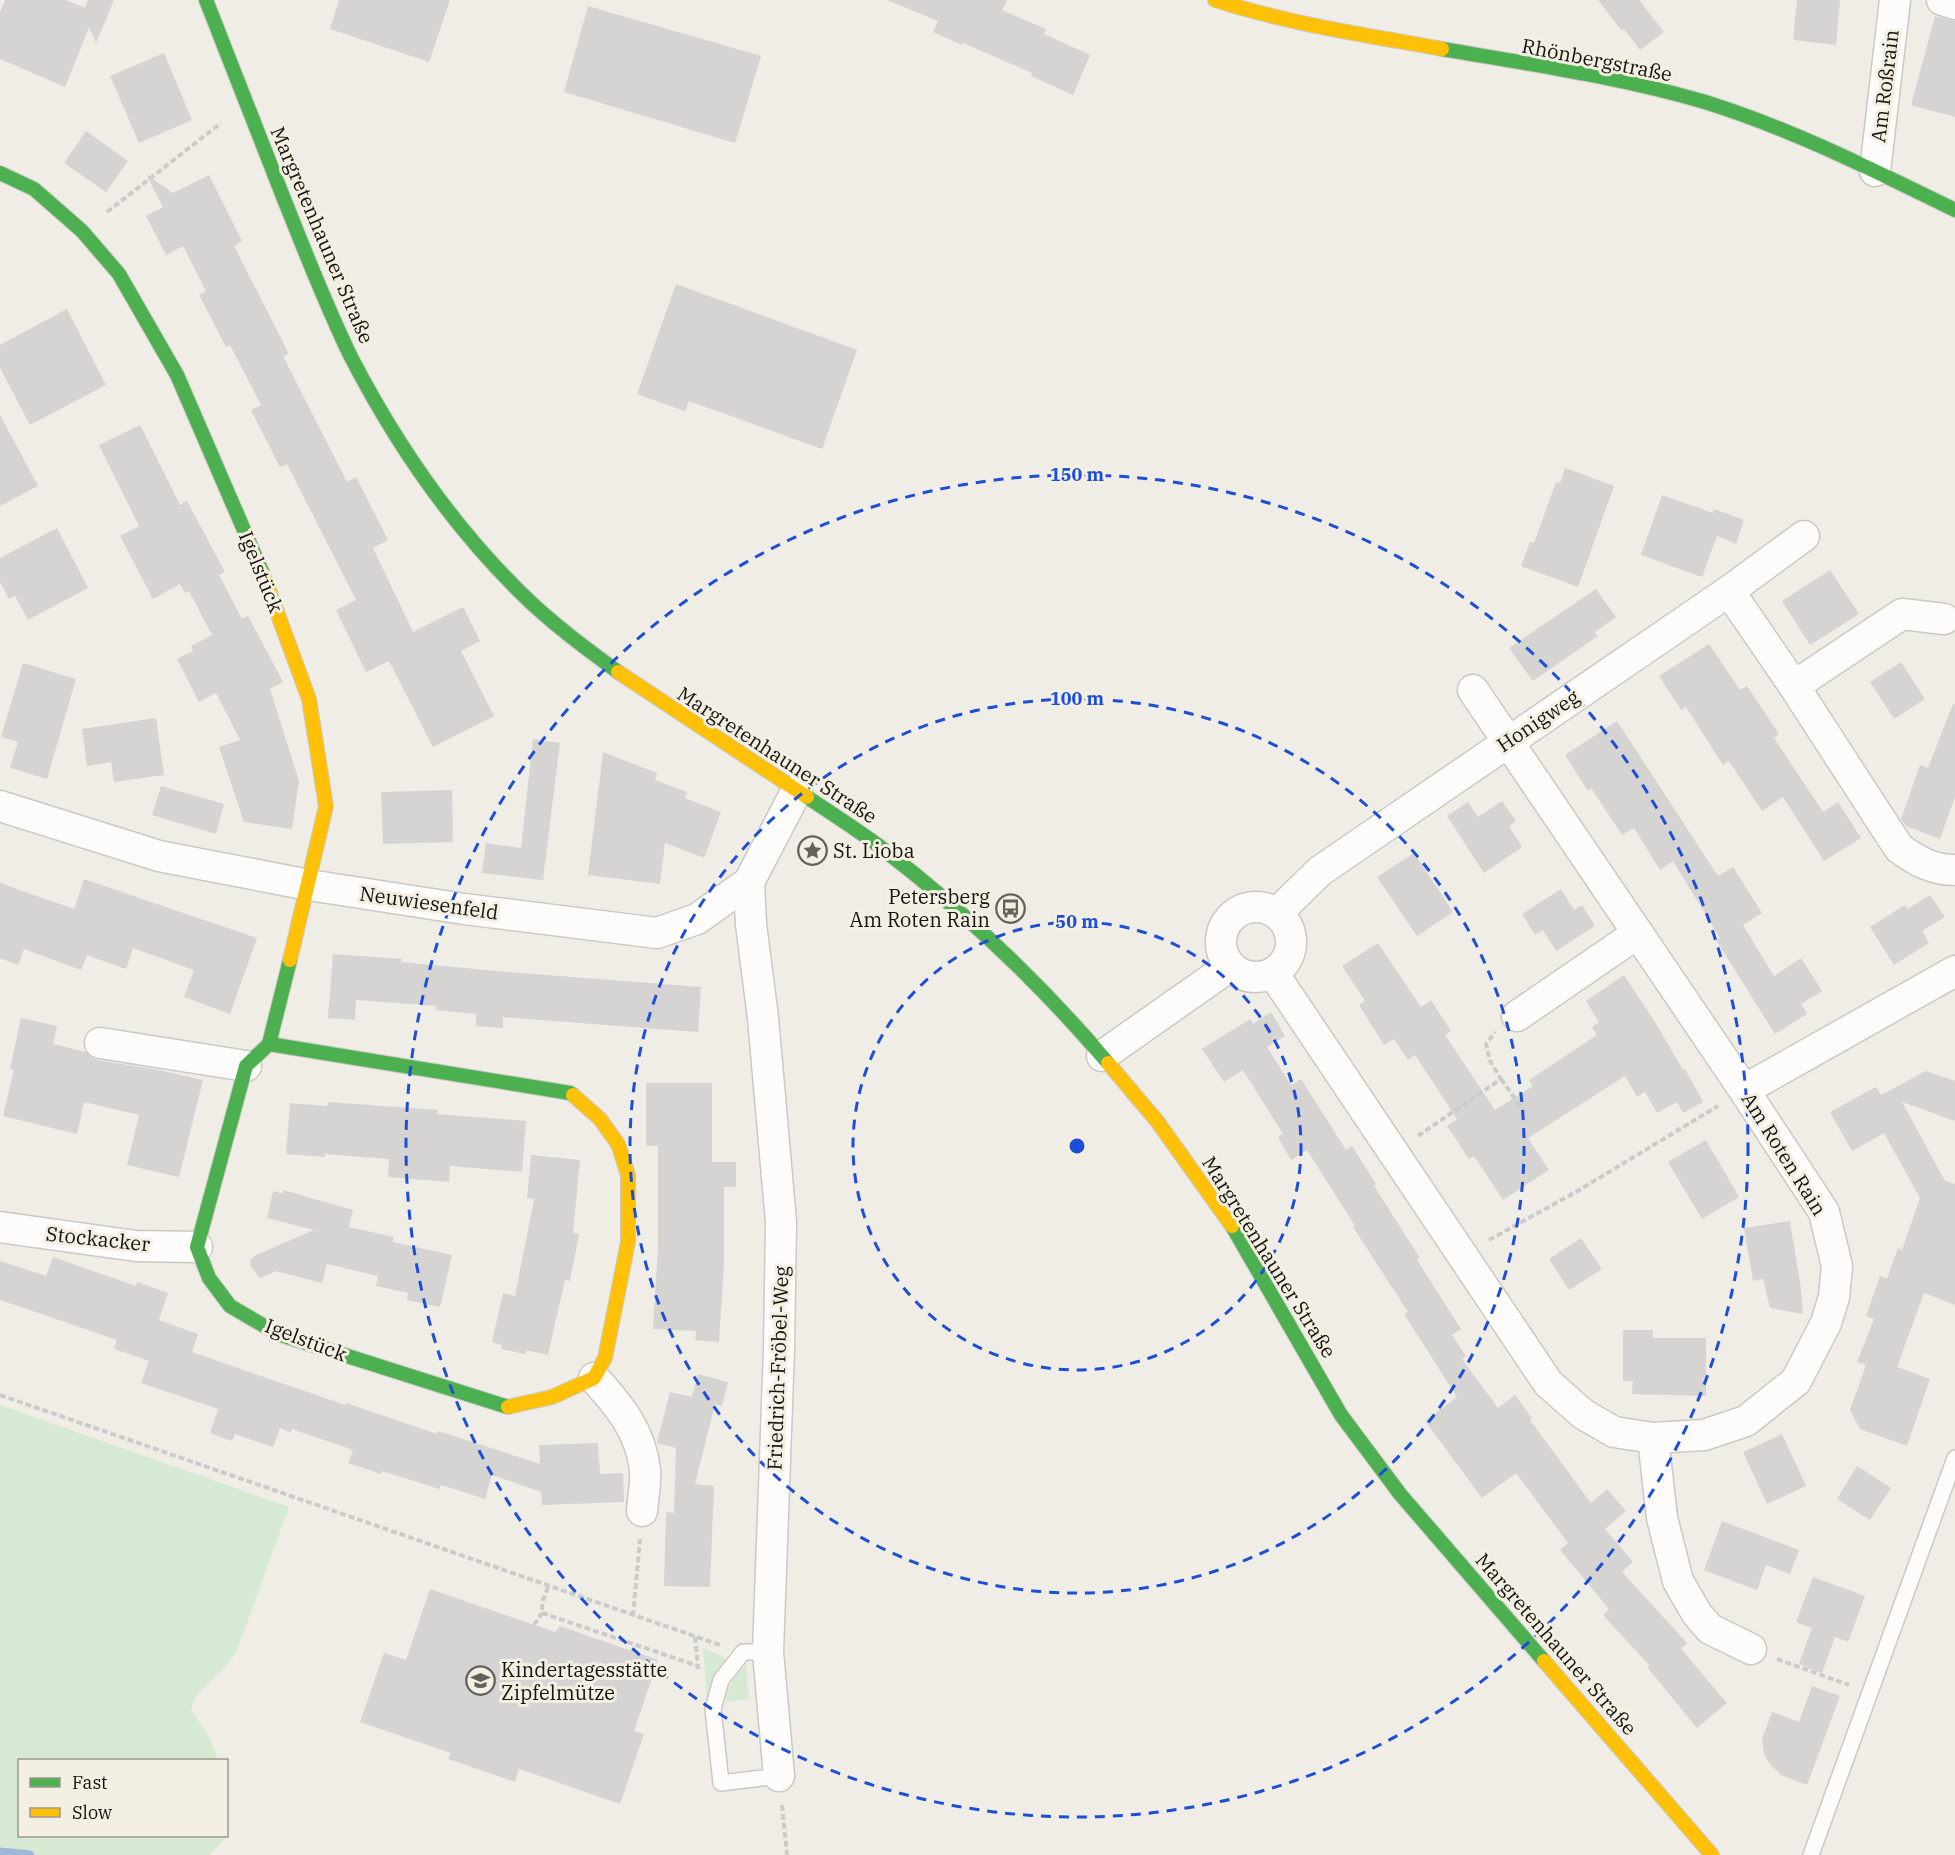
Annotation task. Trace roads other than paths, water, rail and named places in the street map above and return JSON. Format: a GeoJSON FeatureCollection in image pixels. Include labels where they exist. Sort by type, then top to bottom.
{"type":"FeatureCollection","features":[{"type":"Feature","properties":{"kind":"street","name":"Margretenhauner Straße"},"geometry":{"type":"LineString","coordinates":[[206,0],[319,288],[352,358],[428,483],[470,538],[520,592],[576,642],[631,682],[797,789],[879,846],[985,934],[1046,994],[1157,1121],[1230,1222],[1341,1415],[1400,1494],[1712,1855]]}},
{"type":"Feature","properties":{"kind":"street","name":"Rhönbergstraße"},"geometry":{"type":"LineString","coordinates":[[1215,0],[1278,19],[1325,29],[1562,71],[1667,93],[1749,117],[1813,142],[1955,210]]}},
{"type":"Feature","properties":{"kind":"street","name":"Am Roßrain"},"geometry":{"type":"LineString","coordinates":[[1875,171],[1895,0]]}},
{"type":"Feature","properties":{"kind":"street"},"geometry":{"type":"LineString","coordinates":[[1942,0],[1955,4]]}},
{"type":"Feature","properties":{"kind":"street","name":"Igelstück"},"geometry":{"type":"LineString","coordinates":[[0,173],[34,189],[82,231],[119,274],[177,375],[265,578],[309,699],[326,806],[309,885],[269,1044]]}},
{"type":"Feature","properties":{"kind":"street","name":"Honigweg"},"geometry":{"type":"LineString","coordinates":[[1277,913],[1320,871],[1729,591],[1804,536]]}},
{"type":"Feature","properties":{"kind":"street"},"geometry":{"type":"LineString","coordinates":[[1729,591],[1794,686],[1899,848],[1922,864],[1944,870],[1955,870]]}},
{"type":"Feature","properties":{"kind":"street"},"geometry":{"type":"LineString","coordinates":[[1794,686],[1902,614],[1944,619]]}},
{"type":"Feature","properties":{"kind":"street","name":"Am Roten Rain"},"geometry":{"type":"LineString","coordinates":[[1273,973],[1548,1383],[1583,1414],[1614,1432],[1653,1438],[1704,1435],[1746,1421],[1796,1381],[1827,1323],[1834,1297],[1837,1266],[1824,1212],[1509,740],[1473,690]]}},
{"type":"Feature","properties":{"kind":"street","name":"Neuwiesenfeld"},"geometry":{"type":"LineString","coordinates":[[0,806],[159,856],[309,885],[464,909],[657,933],[697,919],[749,882],[797,789]]}},
{"type":"Feature","properties":{"kind":"street","name":"Friedrich-Fröbel-Weg"},"geometry":{"type":"LineString","coordinates":[[749,882],[750,924],[763,1018],[781,1222],[779,1349],[755,1652],[779,1776]]}},
{"type":"Feature","properties":{"kind":"street"},"geometry":{"type":"LineString","coordinates":[[1248,907],[1263,907],[1277,913],[1286,924],[1291,937],[1290,951],[1283,964],[1273,973],[1261,977],[1250,977],[1239,973],[1230,966],[1222,953],[1220,938],[1224,924],[1234,913],[1248,907]]}},
{"type":"Feature","properties":{"kind":"street"},"geometry":{"type":"LineString","coordinates":[[1517,1016],[1638,933]]}},
{"type":"Feature","properties":{"kind":"street"},"geometry":{"type":"LineString","coordinates":[[1102,1056],[1230,966]]}},
{"type":"Feature","properties":{"kind":"street"},"geometry":{"type":"LineString","coordinates":[[1744,1090],[1955,971]]}},
{"type":"Feature","properties":{"kind":"street"},"geometry":{"type":"LineString","coordinates":[[100,1043],[246,1066]]}},
{"type":"Feature","properties":{"kind":"street"},"geometry":{"type":"LineString","coordinates":[[197,1247],[246,1066],[269,1044],[570,1093],[600,1119],[618,1144],[628,1175],[628,1242],[605,1358],[594,1378],[618,1404],[636,1434],[645,1471],[642,1512]]}},
{"type":"Feature","properties":{"kind":"street","name":"Stockacker"},"geometry":{"type":"LineString","coordinates":[[0,1227],[136,1246],[197,1247]]}},
{"type":"Feature","properties":{"kind":"street","name":"Igelstück"},"geometry":{"type":"LineString","coordinates":[[197,1247],[208,1278],[230,1306],[278,1334],[506,1407],[552,1397],[594,1378]]}},
{"type":"Feature","properties":{"kind":"street"},"geometry":{"type":"LineString","coordinates":[[1653,1438],[1662,1518],[1678,1581],[1697,1614],[1710,1629],[1751,1649]]}},
{"type":"Feature","properties":{"kind":"lane"},"geometry":{"type":"LineString","coordinates":[[1811,1855],[1955,1458]]}},
{"type":"Feature","properties":{"kind":"lane"},"geometry":{"type":"LineString","coordinates":[[755,1652],[721,1680],[713,1708],[721,1783],[779,1776]]}},
{"type":"Feature","properties":{"kind":"waterway"},"geometry":{"type":"LineString","coordinates":[[0,1852],[30,1855]]}},
{"type":"Feature","properties":{"kind":"place","name":"St. Lioba"},"geometry":{"type":"Point","coordinates":[812,851]}},
{"type":"Feature","properties":{"kind":"place","name":"Petersberg Am Roten Rain"},"geometry":{"type":"Point","coordinates":[1011,908]}},
{"type":"Feature","properties":{"kind":"place","name":"Kindertagesstätte Zipfelmütze"},"geometry":{"type":"Point","coordinates":[480,1681]}}]}
